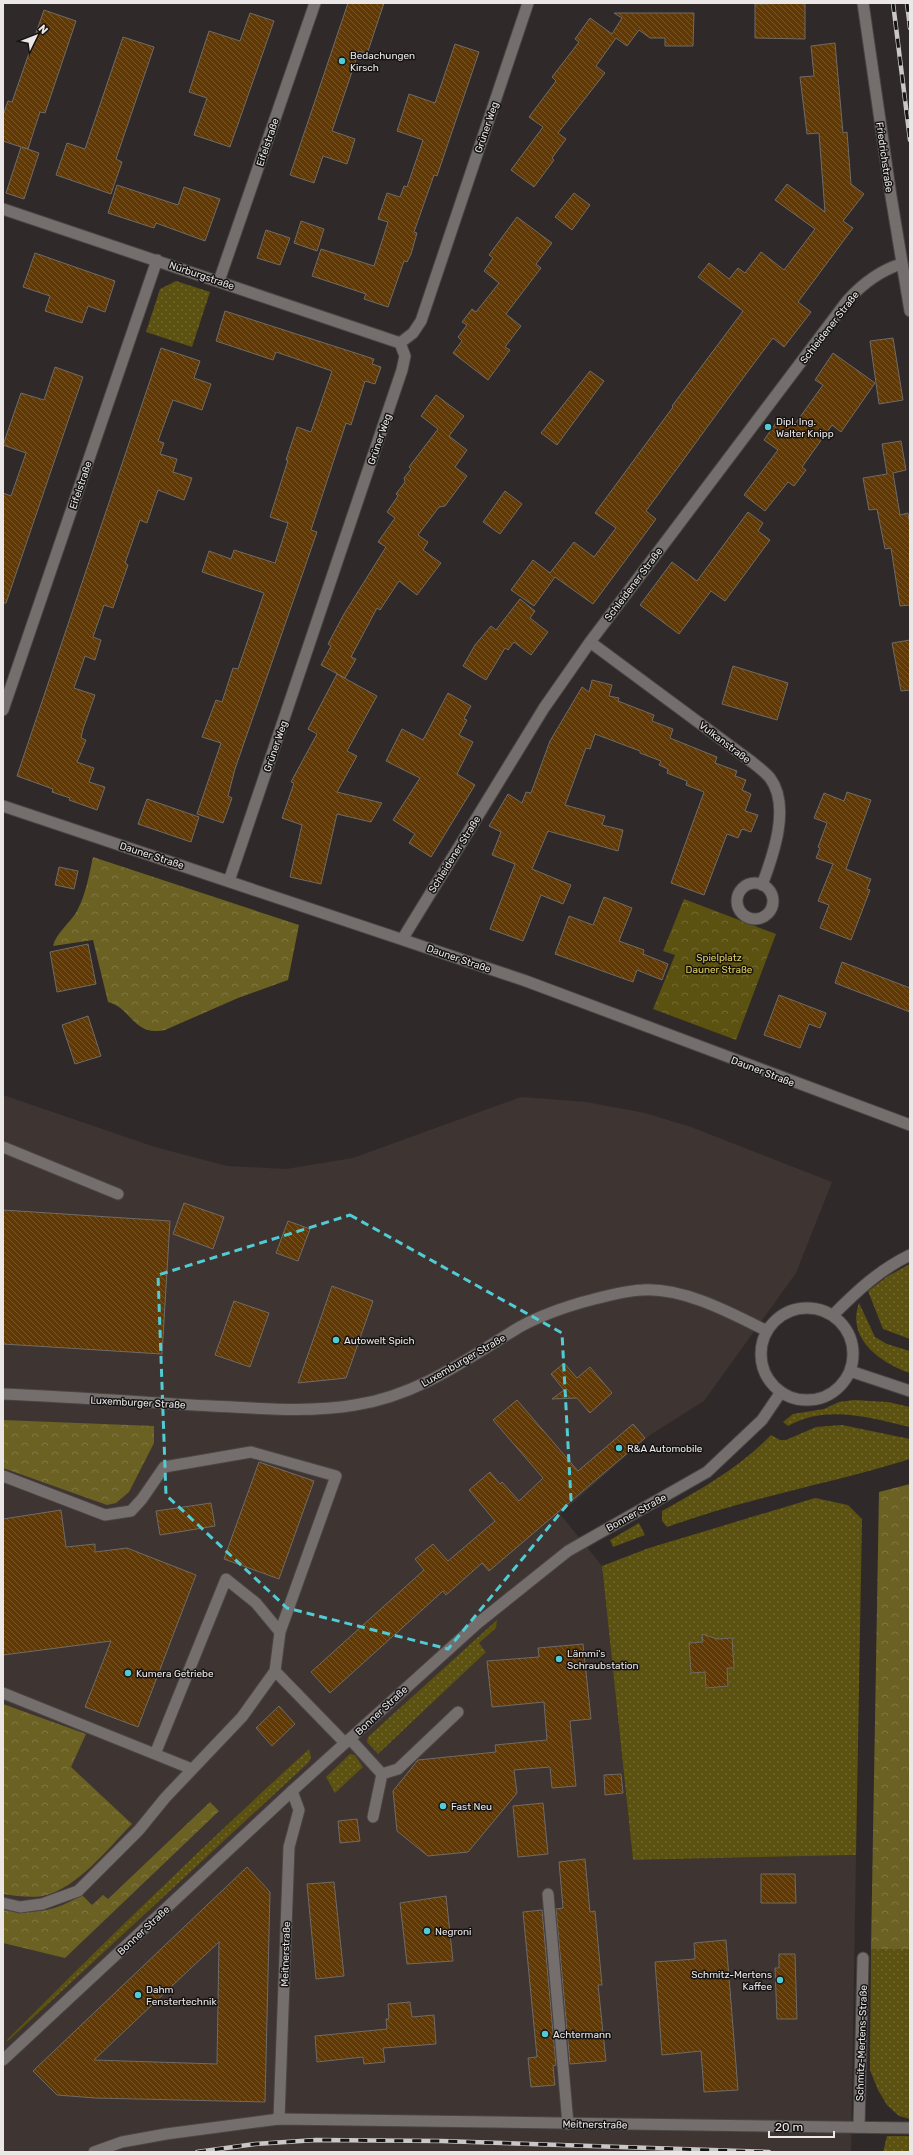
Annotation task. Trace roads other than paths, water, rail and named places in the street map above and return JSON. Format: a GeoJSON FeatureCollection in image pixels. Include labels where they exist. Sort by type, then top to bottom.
{"type":"FeatureCollection","features":[{"type":"Feature","properties":{"kind":"street","name":"Eifelstraße"},"geometry":{"type":"LineString","coordinates":[[219,281],[315,3]]}},
{"type":"Feature","properties":{"kind":"street","name":"Grüner Weg"},"geometry":{"type":"LineString","coordinates":[[229,881],[402,370],[405,356],[400,343],[413,333],[422,321],[528,3]]}},
{"type":"Feature","properties":{"kind":"street","name":"Friedrichstraße"},"geometry":{"type":"LineString","coordinates":[[863,3],[901,264],[910,311]]}},
{"type":"Feature","properties":{"kind":"street","name":"Nürburgstraße"},"geometry":{"type":"LineString","coordinates":[[3,209],[400,343]]}},
{"type":"Feature","properties":{"kind":"street","name":"Eifelstraße"},"geometry":{"type":"LineString","coordinates":[[3,710],[157,260]]}},
{"type":"Feature","properties":{"kind":"street","name":"Schleidener Straße"},"geometry":{"type":"LineString","coordinates":[[402,938],[544,708],[590,642],[847,301],[872,277],[884,269],[901,264]]}},
{"type":"Feature","properties":{"kind":"street","name":"Vulkanstraße"},"geometry":{"type":"LineString","coordinates":[[590,642],[752,762],[770,779],[778,801],[779,827],[773,855],[762,885]]}},
{"type":"Feature","properties":{"kind":"street","name":"Dauner Straße"},"geometry":{"type":"LineString","coordinates":[[3,806],[402,938],[526,981],[910,1125]]}},
{"type":"Feature","properties":{"kind":"street"},"geometry":{"type":"LineString","coordinates":[[3,1147],[118,1194]]}},
{"type":"Feature","properties":{"kind":"street"},"geometry":{"type":"LineString","coordinates":[[833,1316],[871,1279],[891,1264],[910,1255]]}},
{"type":"Feature","properties":{"kind":"street","name":"Luxemburger Straße"},"geometry":{"type":"LineString","coordinates":[[3,1394],[249,1408],[325,1409],[353,1406],[382,1401],[434,1379],[538,1317],[610,1294],[644,1290],[673,1293],[694,1299],[767,1330]]}},
{"type":"Feature","properties":{"kind":"street"},"geometry":{"type":"LineString","coordinates":[[804,1308],[819,1309],[833,1316],[844,1326],[851,1341],[853,1356],[850,1371],[843,1383],[833,1392],[820,1398],[807,1400],[794,1398],[781,1392],[771,1382],[764,1371],[761,1357],[762,1343],[767,1330],[777,1319],[789,1311],[804,1308]]}},
{"type":"Feature","properties":{"kind":"street"},"geometry":{"type":"LineString","coordinates":[[850,1371],[910,1391]]}},
{"type":"Feature","properties":{"kind":"street","name":"Bonner Straße"},"geometry":{"type":"LineString","coordinates":[[3,2060],[292,1791],[478,1623],[568,1552],[707,1472],[762,1420],[781,1392]]}},
{"type":"Feature","properties":{"kind":"street"},"geometry":{"type":"LineString","coordinates":[[3,1476],[105,1515],[131,1511],[142,1499],[164,1467],[251,1452],[336,1476],[280,1632],[275,1671],[242,1717],[165,1798],[139,1830],[78,1891],[42,1904],[20,1907],[3,1903]]}},
{"type":"Feature","properties":{"kind":"street"},"geometry":{"type":"LineString","coordinates":[[155,1754],[226,1579],[256,1603],[280,1632]]}},
{"type":"Feature","properties":{"kind":"street"},"geometry":{"type":"LineString","coordinates":[[275,1671],[382,1774]]}},
{"type":"Feature","properties":{"kind":"street"},"geometry":{"type":"LineString","coordinates":[[3,1693],[192,1769]]}},
{"type":"Feature","properties":{"kind":"street"},"geometry":{"type":"LineString","coordinates":[[382,1774],[398,1769],[458,1712]]}},
{"type":"Feature","properties":{"kind":"street"},"geometry":{"type":"LineString","coordinates":[[373,1817],[382,1774]]}},
{"type":"Feature","properties":{"kind":"street","name":"Meitnerstraße"},"geometry":{"type":"LineString","coordinates":[[280,2119],[289,1847],[299,1810],[292,1791]]}},
{"type":"Feature","properties":{"kind":"street"},"geometry":{"type":"LineString","coordinates":[[548,1894],[568,2124]]}},
{"type":"Feature","properties":{"kind":"street","name":"Schmitz-Mertens-Straße"},"geometry":{"type":"LineString","coordinates":[[859,2127],[863,1958]]}},
{"type":"Feature","properties":{"kind":"street","name":"Meitnerstraße"},"geometry":{"type":"LineString","coordinates":[[94,2152],[122,2142],[166,2134],[280,2119],[910,2128]]}},
{"type":"Feature","properties":{"kind":"railway"},"geometry":{"type":"LineString","coordinates":[[893,3],[910,140]]}},
{"type":"Feature","properties":{"kind":"railway"},"geometry":{"type":"LineString","coordinates":[[907,3],[910,28]]}},
{"type":"Feature","properties":{"kind":"railway"},"geometry":{"type":"LineString","coordinates":[[197,2152],[255,2144],[316,2140],[441,2141],[769,2152]]}},
{"type":"Feature","properties":{"kind":"place","name":"Bedachungen Kirsch"},"geometry":{"type":"Point","coordinates":[342,61]}},
{"type":"Feature","properties":{"kind":"place","name":"Dipl. Ing. Walter Knipp"},"geometry":{"type":"Point","coordinates":[768,427]}},
{"type":"Feature","properties":{"kind":"place","name":"Autowelt Spich"},"geometry":{"type":"Point","coordinates":[336,1340]}},
{"type":"Feature","properties":{"kind":"place","name":"R&A Automobile"},"geometry":{"type":"Point","coordinates":[619,1448]}},
{"type":"Feature","properties":{"kind":"place","name":"Lämmi's Schraubstation"},"geometry":{"type":"Point","coordinates":[559,1659]}},
{"type":"Feature","properties":{"kind":"place","name":"Kumera Getriebe"},"geometry":{"type":"Point","coordinates":[128,1673]}},
{"type":"Feature","properties":{"kind":"place","name":"Fast Neu"},"geometry":{"type":"Point","coordinates":[443,1806]}},
{"type":"Feature","properties":{"kind":"place","name":"Negroni"},"geometry":{"type":"Point","coordinates":[427,1931]}},
{"type":"Feature","properties":{"kind":"place","name":"Schmitz-Mertens Kaffee"},"geometry":{"type":"Point","coordinates":[780,1980]}},
{"type":"Feature","properties":{"kind":"place","name":"Dahm Fenstertechnik"},"geometry":{"type":"Point","coordinates":[138,1995]}},
{"type":"Feature","properties":{"kind":"place","name":"Achtermann"},"geometry":{"type":"Point","coordinates":[545,2034]}},
{"type":"Feature","properties":{"kind":"park label","name":"Spielplatz Dauner Straße"},"geometry":{"type":"Point","coordinates":[719,962]}}]}
